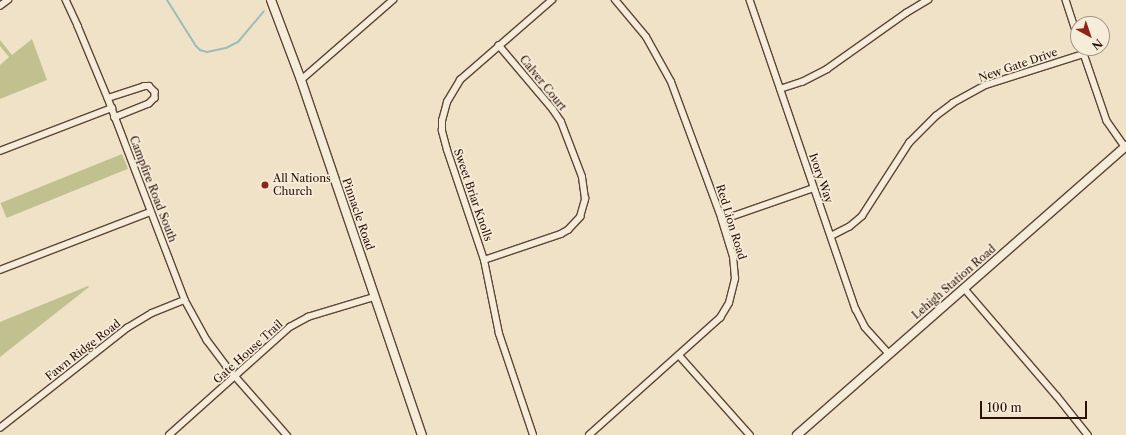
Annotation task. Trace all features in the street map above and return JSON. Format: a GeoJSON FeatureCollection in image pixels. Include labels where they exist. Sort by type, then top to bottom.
{"type":"FeatureCollection","features":[{"type":"Feature","properties":{"kind":"street"},"geometry":{"type":"LineString","coordinates":[[0,6],[8,0]]}},
{"type":"Feature","properties":{"kind":"street","name":"Campfire Road South"},"geometry":{"type":"LineString","coordinates":[[66,0],[112,108],[184,300],[207,340],[236,377],[287,435]]}},
{"type":"Feature","properties":{"kind":"street","name":"Pinnacle Road"},"geometry":{"type":"LineString","coordinates":[[271,0],[301,80],[422,435]]}},
{"type":"Feature","properties":{"kind":"street"},"geometry":{"type":"LineString","coordinates":[[301,80],[393,0]]}},
{"type":"Feature","properties":{"kind":"street","name":"Sweet Briar Knolls"},"geometry":{"type":"LineString","coordinates":[[533,435],[499,334],[484,260],[447,150],[442,121],[447,102],[455,87],[552,0]]}},
{"type":"Feature","properties":{"kind":"street","name":"Red Lion Road"},"geometry":{"type":"LineString","coordinates":[[589,435],[720,318],[731,299],[734,272],[733,257],[722,220],[664,67],[646,37],[615,0]]}},
{"type":"Feature","properties":{"kind":"street","name":"Ivory Way"},"geometry":{"type":"LineString","coordinates":[[750,0],[859,316],[873,337],[889,354]]}},
{"type":"Feature","properties":{"kind":"street"},"geometry":{"type":"LineString","coordinates":[[780,89],[802,82],[826,69],[906,13],[928,0]]}},
{"type":"Feature","properties":{"kind":"street"},"geometry":{"type":"LineString","coordinates":[[1066,0],[1071,16]]}},
{"type":"Feature","properties":{"kind":"street","name":"Calver Court"},"geometry":{"type":"LineString","coordinates":[[484,260],[561,234],[568,230],[580,217],[585,198],[582,177],[561,122],[549,105],[499,46]]}},
{"type":"Feature","properties":{"kind":"street","name":"New Gate Drive"},"geometry":{"type":"LineString","coordinates":[[831,236],[849,227],[862,216],[909,143],[936,116],[953,103],[986,85],[1070,56]]}},
{"type":"Feature","properties":{"kind":"street"},"geometry":{"type":"LineString","coordinates":[[1085,56],[1107,122],[1125,146]]}},
{"type":"Feature","properties":{"kind":"street"},"geometry":{"type":"LineString","coordinates":[[108,98],[144,86],[149,86],[155,92],[155,98],[149,104],[115,118]]}},
{"type":"Feature","properties":{"kind":"street"},"geometry":{"type":"LineString","coordinates":[[0,151],[112,108]]}},
{"type":"Feature","properties":{"kind":"street","name":"Lehigh Station Road"},"geometry":{"type":"LineString","coordinates":[[797,435],[1125,146]]}},
{"type":"Feature","properties":{"kind":"street"},"geometry":{"type":"LineString","coordinates":[[722,220],[814,188]]}},
{"type":"Feature","properties":{"kind":"street"},"geometry":{"type":"LineString","coordinates":[[0,270],[150,212]]}},
{"type":"Feature","properties":{"kind":"street"},"geometry":{"type":"LineString","coordinates":[[964,288],[1057,396],[1088,435]]}},
{"type":"Feature","properties":{"kind":"street","name":"Gate House Trail"},"geometry":{"type":"LineString","coordinates":[[169,435],[236,377],[279,336],[299,322],[320,313],[374,296]]}},
{"type":"Feature","properties":{"kind":"street","name":"Fawn Ridge Road"},"geometry":{"type":"LineString","coordinates":[[0,428],[127,328],[152,313],[184,300]]}},
{"type":"Feature","properties":{"kind":"street"},"geometry":{"type":"LineString","coordinates":[[679,355],[750,435]]}},
{"type":"Feature","properties":{"kind":"green space"},"geometry":{"type":"Polygon","coordinates":[[[32,39],[47,80],[0,99],[0,65],[9,57],[0,46],[0,40],[12,55],[32,39]]]}},
{"type":"Feature","properties":{"kind":"green space"},"geometry":{"type":"Polygon","coordinates":[[[122,154],[128,169],[7,218],[1,203],[122,154]]]}},
{"type":"Feature","properties":{"kind":"green space"},"geometry":{"type":"Polygon","coordinates":[[[88,286],[89,287],[0,357],[0,322],[88,286]]]}},
{"type":"Feature","properties":{"kind":"waterway"},"geometry":{"type":"LineString","coordinates":[[167,0],[196,46],[200,50],[207,52],[226,48],[238,42],[264,11]]}},
{"type":"Feature","properties":{"kind":"place","name":"All Nations Church"},"geometry":{"type":"Point","coordinates":[265,185]}}]}
